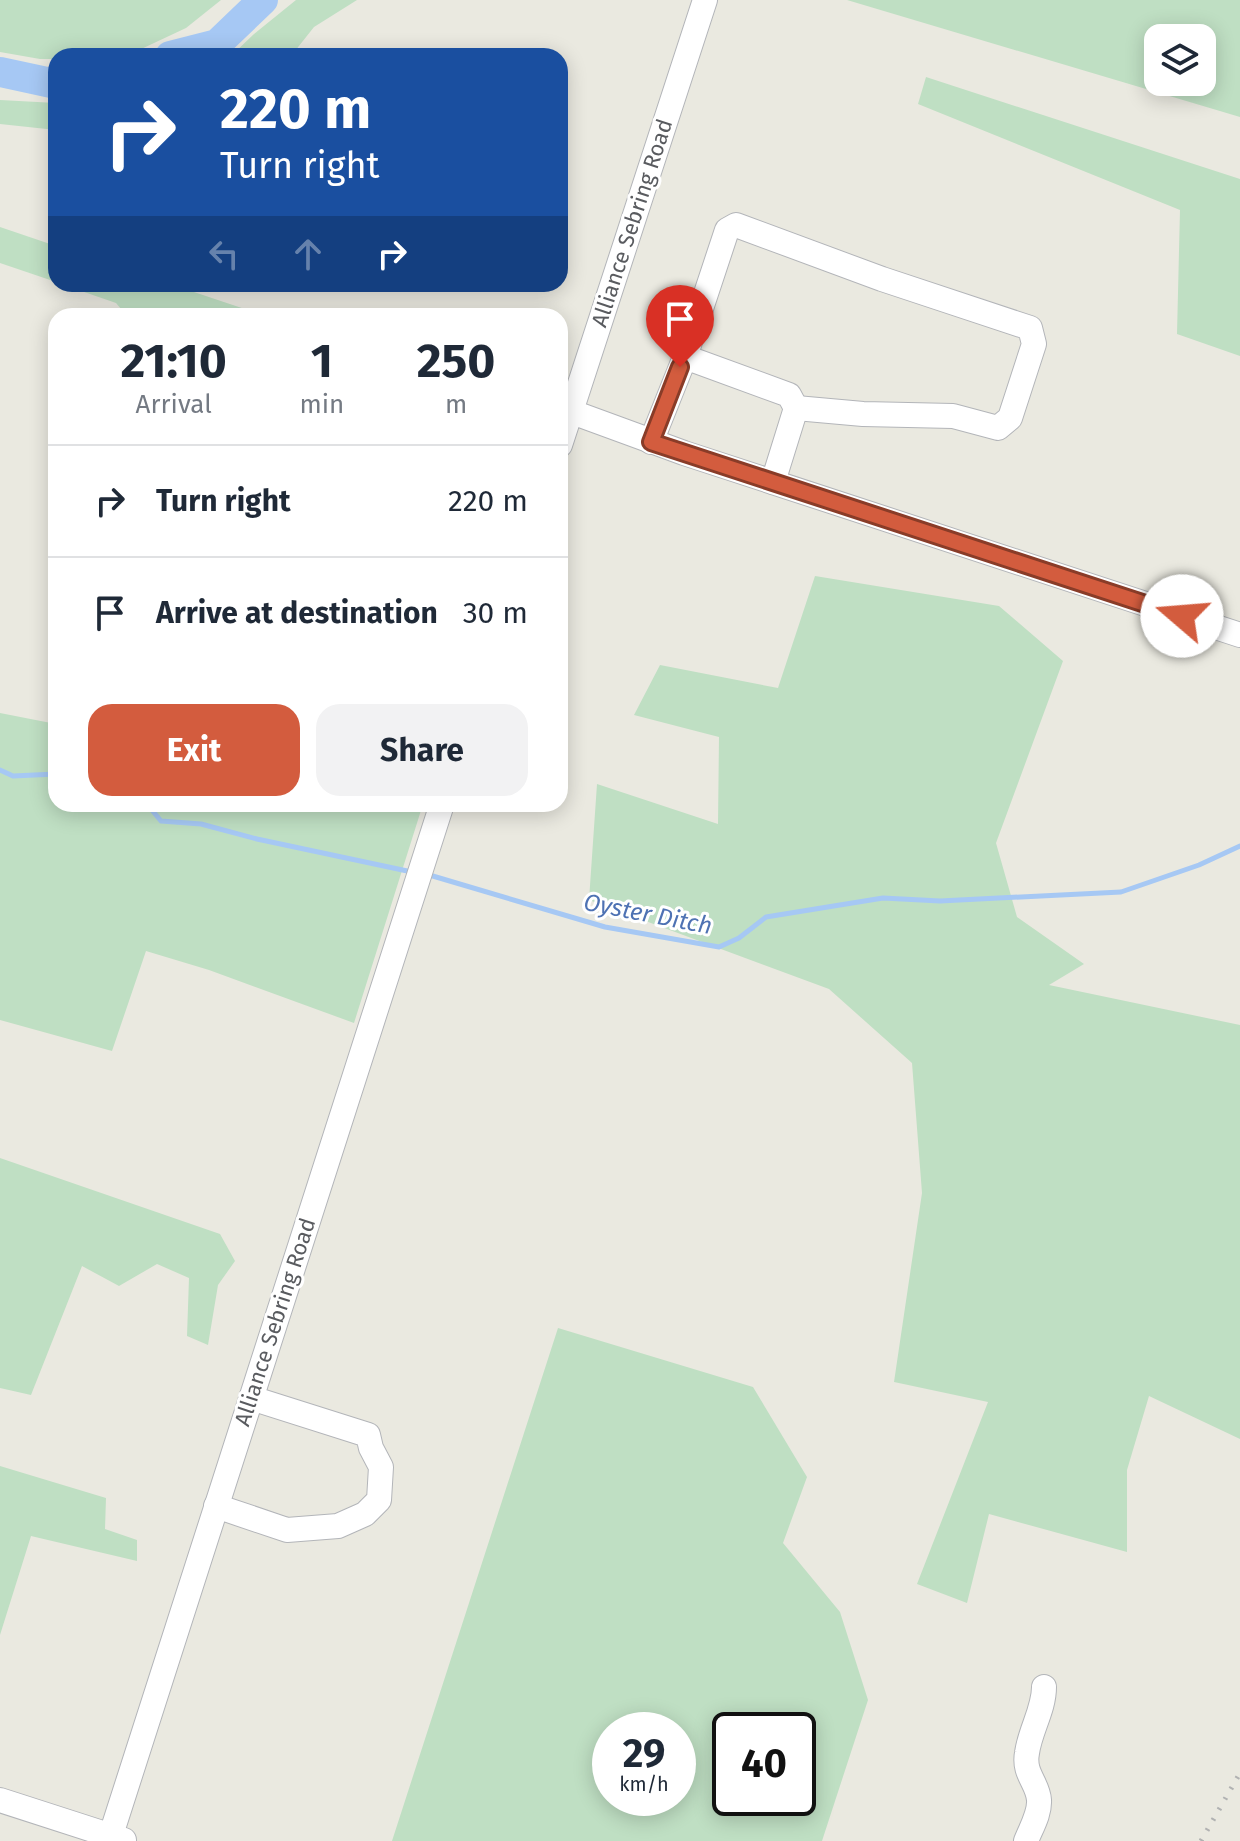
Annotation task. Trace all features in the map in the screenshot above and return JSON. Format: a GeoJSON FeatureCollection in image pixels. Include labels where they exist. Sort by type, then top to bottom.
{"type":"FeatureCollection","features":[{"type":"Feature","properties":{"kind":"street","name":"Alliance Sebring Road"},"geometry":{"type":"LineString","coordinates":[[568,423],[705,0]]}},
{"type":"Feature","properties":{"kind":"street"},"geometry":{"type":"LineString","coordinates":[[651,442],[685,357],[727,230],[736,225],[882,279],[1030,328],[1034,344],[1010,418],[998,428],[953,416],[863,414],[796,408]]}},
{"type":"Feature","properties":{"kind":"street"},"geometry":{"type":"LineString","coordinates":[[685,357],[789,395],[796,408],[773,482]]}},
{"type":"Feature","properties":{"kind":"street"},"geometry":{"type":"LineString","coordinates":[[572,412],[651,442],[1240,635]]}},
{"type":"Feature","properties":{"kind":"street","name":"Alliance Sebring Road"},"geometry":{"type":"LineString","coordinates":[[116,1839],[216,1506],[439,812]]}},
{"type":"Feature","properties":{"kind":"street"},"geometry":{"type":"LineString","coordinates":[[216,1506],[287,1530],[338,1526],[365,1514],[379,1500],[381,1467],[368,1435],[251,1398]]}},
{"type":"Feature","properties":{"kind":"street"},"geometry":{"type":"LineString","coordinates":[[1026,1841],[1040,1802],[1026,1766],[1026,1756],[1044,1698],[1044,1687]]}},
{"type":"Feature","properties":{"kind":"street"},"geometry":{"type":"LineString","coordinates":[[0,1800],[116,1839]]}},
{"type":"Feature","properties":{"kind":"green space"},"geometry":{"type":"Polygon","coordinates":[[[0,0],[221,0],[186,28],[143,48],[48,48],[48,59],[0,52],[0,0]]]}},
{"type":"Feature","properties":{"kind":"green space"},"geometry":{"type":"Polygon","coordinates":[[[296,0],[357,0],[314,27],[297,48],[239,48],[296,0]]]}},
{"type":"Feature","properties":{"kind":"green space"},"geometry":{"type":"Polygon","coordinates":[[[847,0],[1240,0],[1240,117],[1169,96],[1216,96],[1216,24],[1144,24],[1144,88],[847,0]]]}},
{"type":"Feature","properties":{"kind":"green space"},"geometry":{"type":"Polygon","coordinates":[[[926,77],[1240,179],[1240,356],[1177,334],[1180,210],[918,104],[926,77]]]}},
{"type":"Feature","properties":{"kind":"green space"},"geometry":{"type":"Polygon","coordinates":[[[0,100],[48,103],[48,129],[0,124],[0,100]]]}},
{"type":"Feature","properties":{"kind":"green space"},"geometry":{"type":"Polygon","coordinates":[[[0,227],[48,243],[48,279],[0,263],[0,227]]]}},
{"type":"Feature","properties":{"kind":"green space"},"geometry":{"type":"Polygon","coordinates":[[[84,292],[194,292],[242,308],[120,308],[116,303],[84,292]]]}},
{"type":"Feature","properties":{"kind":"green space"},"geometry":{"type":"Polygon","coordinates":[[[815,576],[999,606],[1063,661],[996,843],[1017,917],[1084,964],[1049,985],[1240,1025],[1240,1439],[1149,1396],[1127,1470],[1127,1552],[989,1514],[967,1603],[917,1584],[988,1402],[894,1382],[922,1193],[912,1063],[829,989],[589,900],[597,784],[718,824],[719,737],[634,715],[660,665],[778,688],[815,576]]]}},
{"type":"Feature","properties":{"kind":"green space"},"geometry":{"type":"Polygon","coordinates":[[[0,713],[48,722],[48,812],[420,812],[354,1023],[209,970],[146,951],[112,1051],[0,1020],[0,713]]]}},
{"type":"Feature","properties":{"kind":"green space"},"geometry":{"type":"Polygon","coordinates":[[[0,1158],[220,1234],[235,1261],[218,1285],[208,1345],[187,1336],[189,1278],[157,1264],[119,1286],[82,1266],[31,1395],[0,1388],[0,1158]]]}},
{"type":"Feature","properties":{"kind":"green space"},"geometry":{"type":"Polygon","coordinates":[[[558,1328],[753,1387],[807,1477],[783,1543],[840,1612],[868,1700],[822,1841],[392,1841],[558,1328]]]}},
{"type":"Feature","properties":{"kind":"green space"},"geometry":{"type":"Polygon","coordinates":[[[0,1466],[106,1498],[105,1529],[137,1540],[137,1561],[31,1536],[0,1635],[0,1466]]]}},
{"type":"Feature","properties":{"kind":"waterway"},"geometry":{"type":"LineString","coordinates":[[201,48],[217,44],[263,0]]}},
{"type":"Feature","properties":{"kind":"waterway"},"geometry":{"type":"LineString","coordinates":[[0,72],[48,82]]}},
{"type":"Feature","properties":{"kind":"waterway","name":"Oyster Ditch"},"geometry":{"type":"LineString","coordinates":[[0,770],[13,776],[48,774]]}},
{"type":"Feature","properties":{"kind":"waterway","name":"Oyster Ditch"},"geometry":{"type":"LineString","coordinates":[[154,812],[161,821],[201,824],[412,872]]}},
{"type":"Feature","properties":{"kind":"waterway","name":"Oyster Ditch"},"geometry":{"type":"LineString","coordinates":[[426,874],[605,927],[719,947],[739,938],[766,917],[883,898],[940,901],[1121,892],[1199,865],[1240,846]]}},
{"type":"Feature","properties":{"kind":"railway"},"geometry":{"type":"LineString","coordinates":[[1201,1841],[1240,1773]]}},
{"type":"Feature","properties":{"kind":"route"},"geometry":{"type":"LineString","coordinates":[[680,367],[651,442],[1182,616]]}}]}
